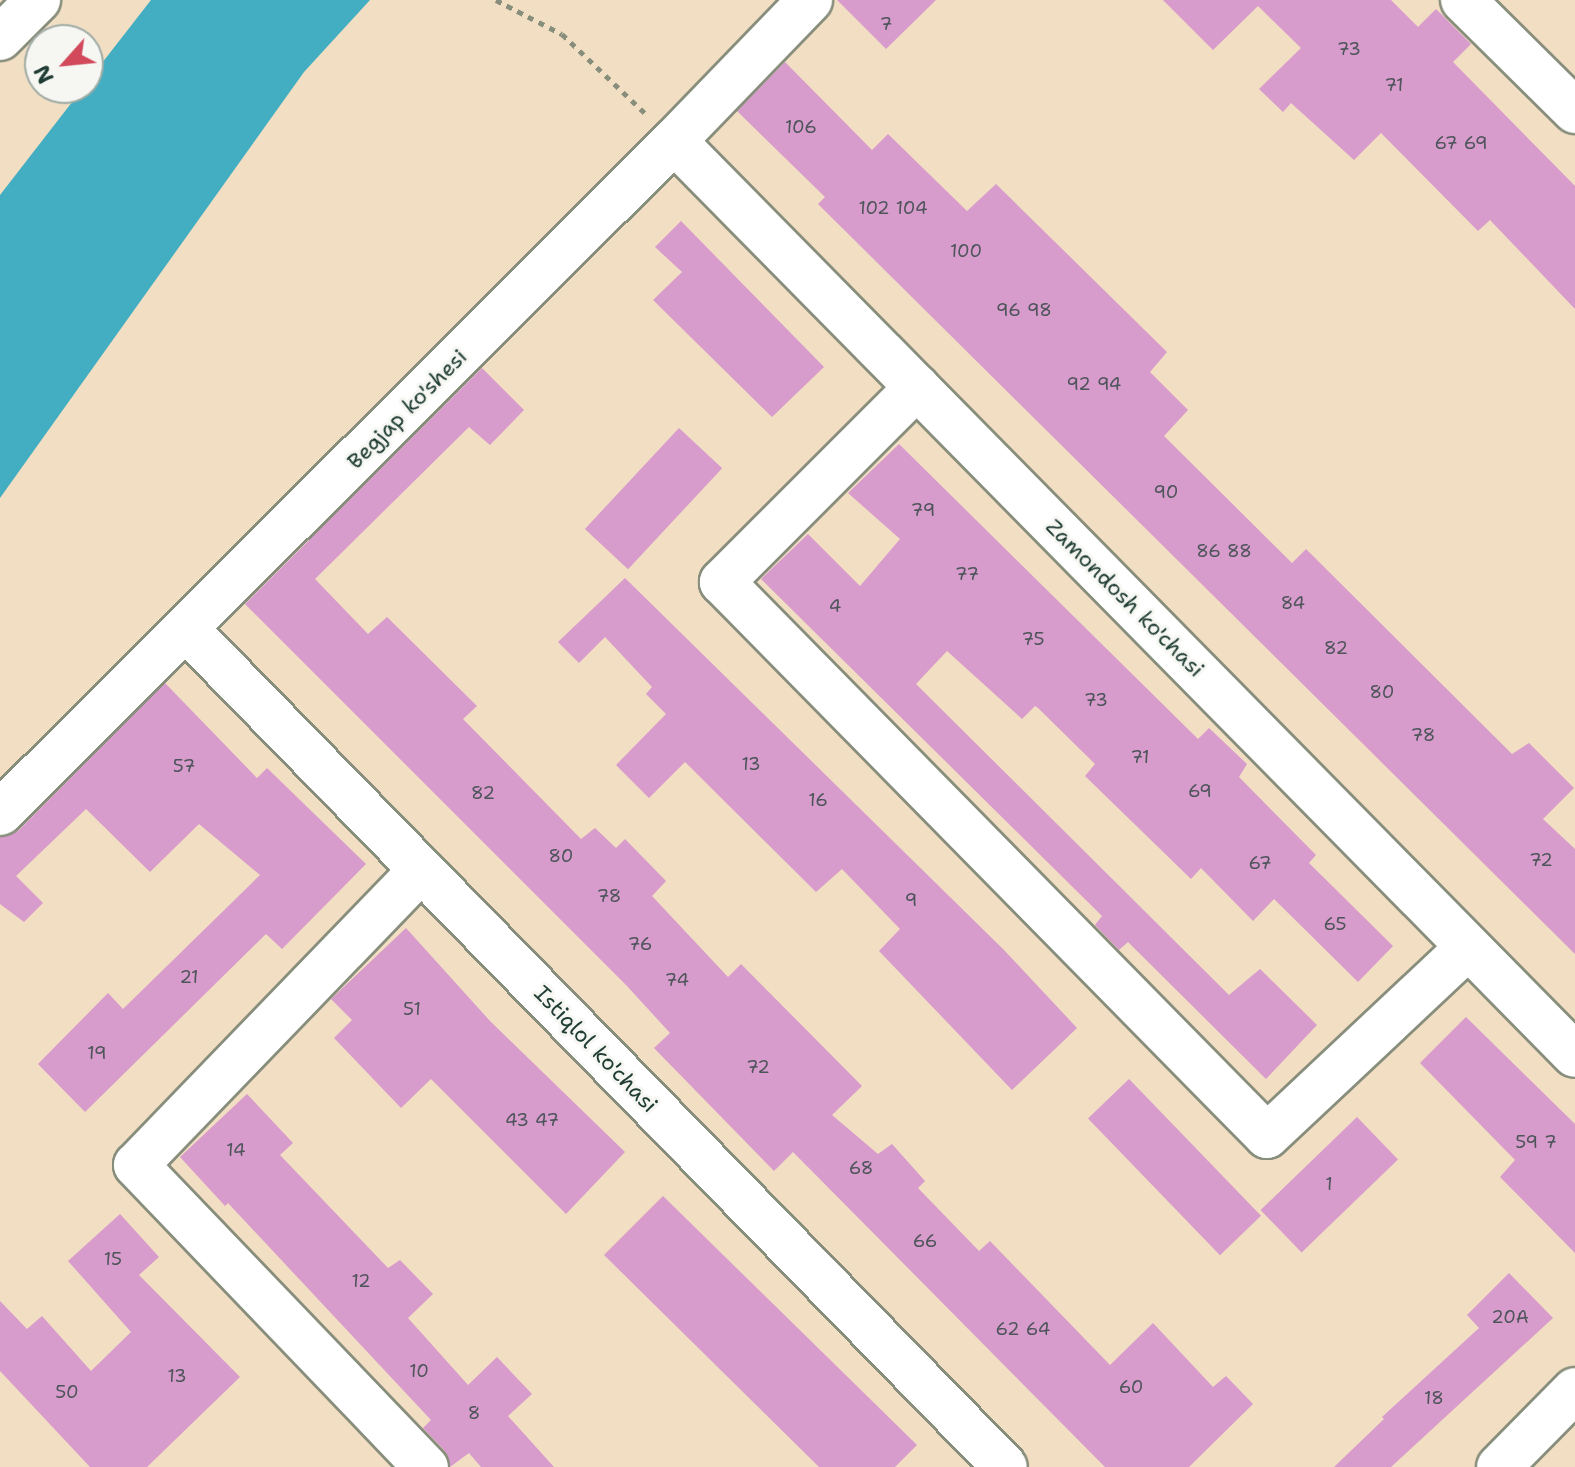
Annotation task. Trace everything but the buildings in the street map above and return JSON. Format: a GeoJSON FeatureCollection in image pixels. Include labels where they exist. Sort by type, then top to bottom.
{"type":"FeatureCollection","features":[{"type":"Feature","properties":{"kind":"street"},"geometry":{"type":"LineString","coordinates":[[0,38],[38,0]]}},
{"type":"Feature","properties":{"kind":"street","name":"Begjap ko'shesi"},"geometry":{"type":"LineString","coordinates":[[0,813],[187,630],[674,141],[810,0]]}},
{"type":"Feature","properties":{"kind":"street"},"geometry":{"type":"LineString","coordinates":[[1463,0],[1575,111]]}},
{"type":"Feature","properties":{"kind":"street","name":"Zamondosh ko'chasi"},"geometry":{"type":"LineString","coordinates":[[674,141],[1575,1055]]}},
{"type":"Feature","properties":{"kind":"street"},"geometry":{"type":"LineString","coordinates":[[917,387],[722,582],[755,616],[1267,1136],[1468,947]]}},
{"type":"Feature","properties":{"kind":"street","name":"Istiqlol ko'chasi"},"geometry":{"type":"LineString","coordinates":[[187,630],[992,1463]]}},
{"type":"Feature","properties":{"kind":"street"},"geometry":{"type":"LineString","coordinates":[[421,870],[136,1165],[426,1467]]}},
{"type":"Feature","properties":{"kind":"street"},"geometry":{"type":"LineString","coordinates":[[1499,1467],[1575,1390]]}},
{"type":"Feature","properties":{"kind":"path"},"geometry":{"type":"LineString","coordinates":[[496,0],[562,34],[674,141]]}},
{"type":"Feature","properties":{"kind":"water"},"geometry":{"type":"Polygon","coordinates":[[[151,0],[370,0],[304,72],[0,498],[0,195],[71,104],[104,104],[104,60],[151,0]]]}}]}
